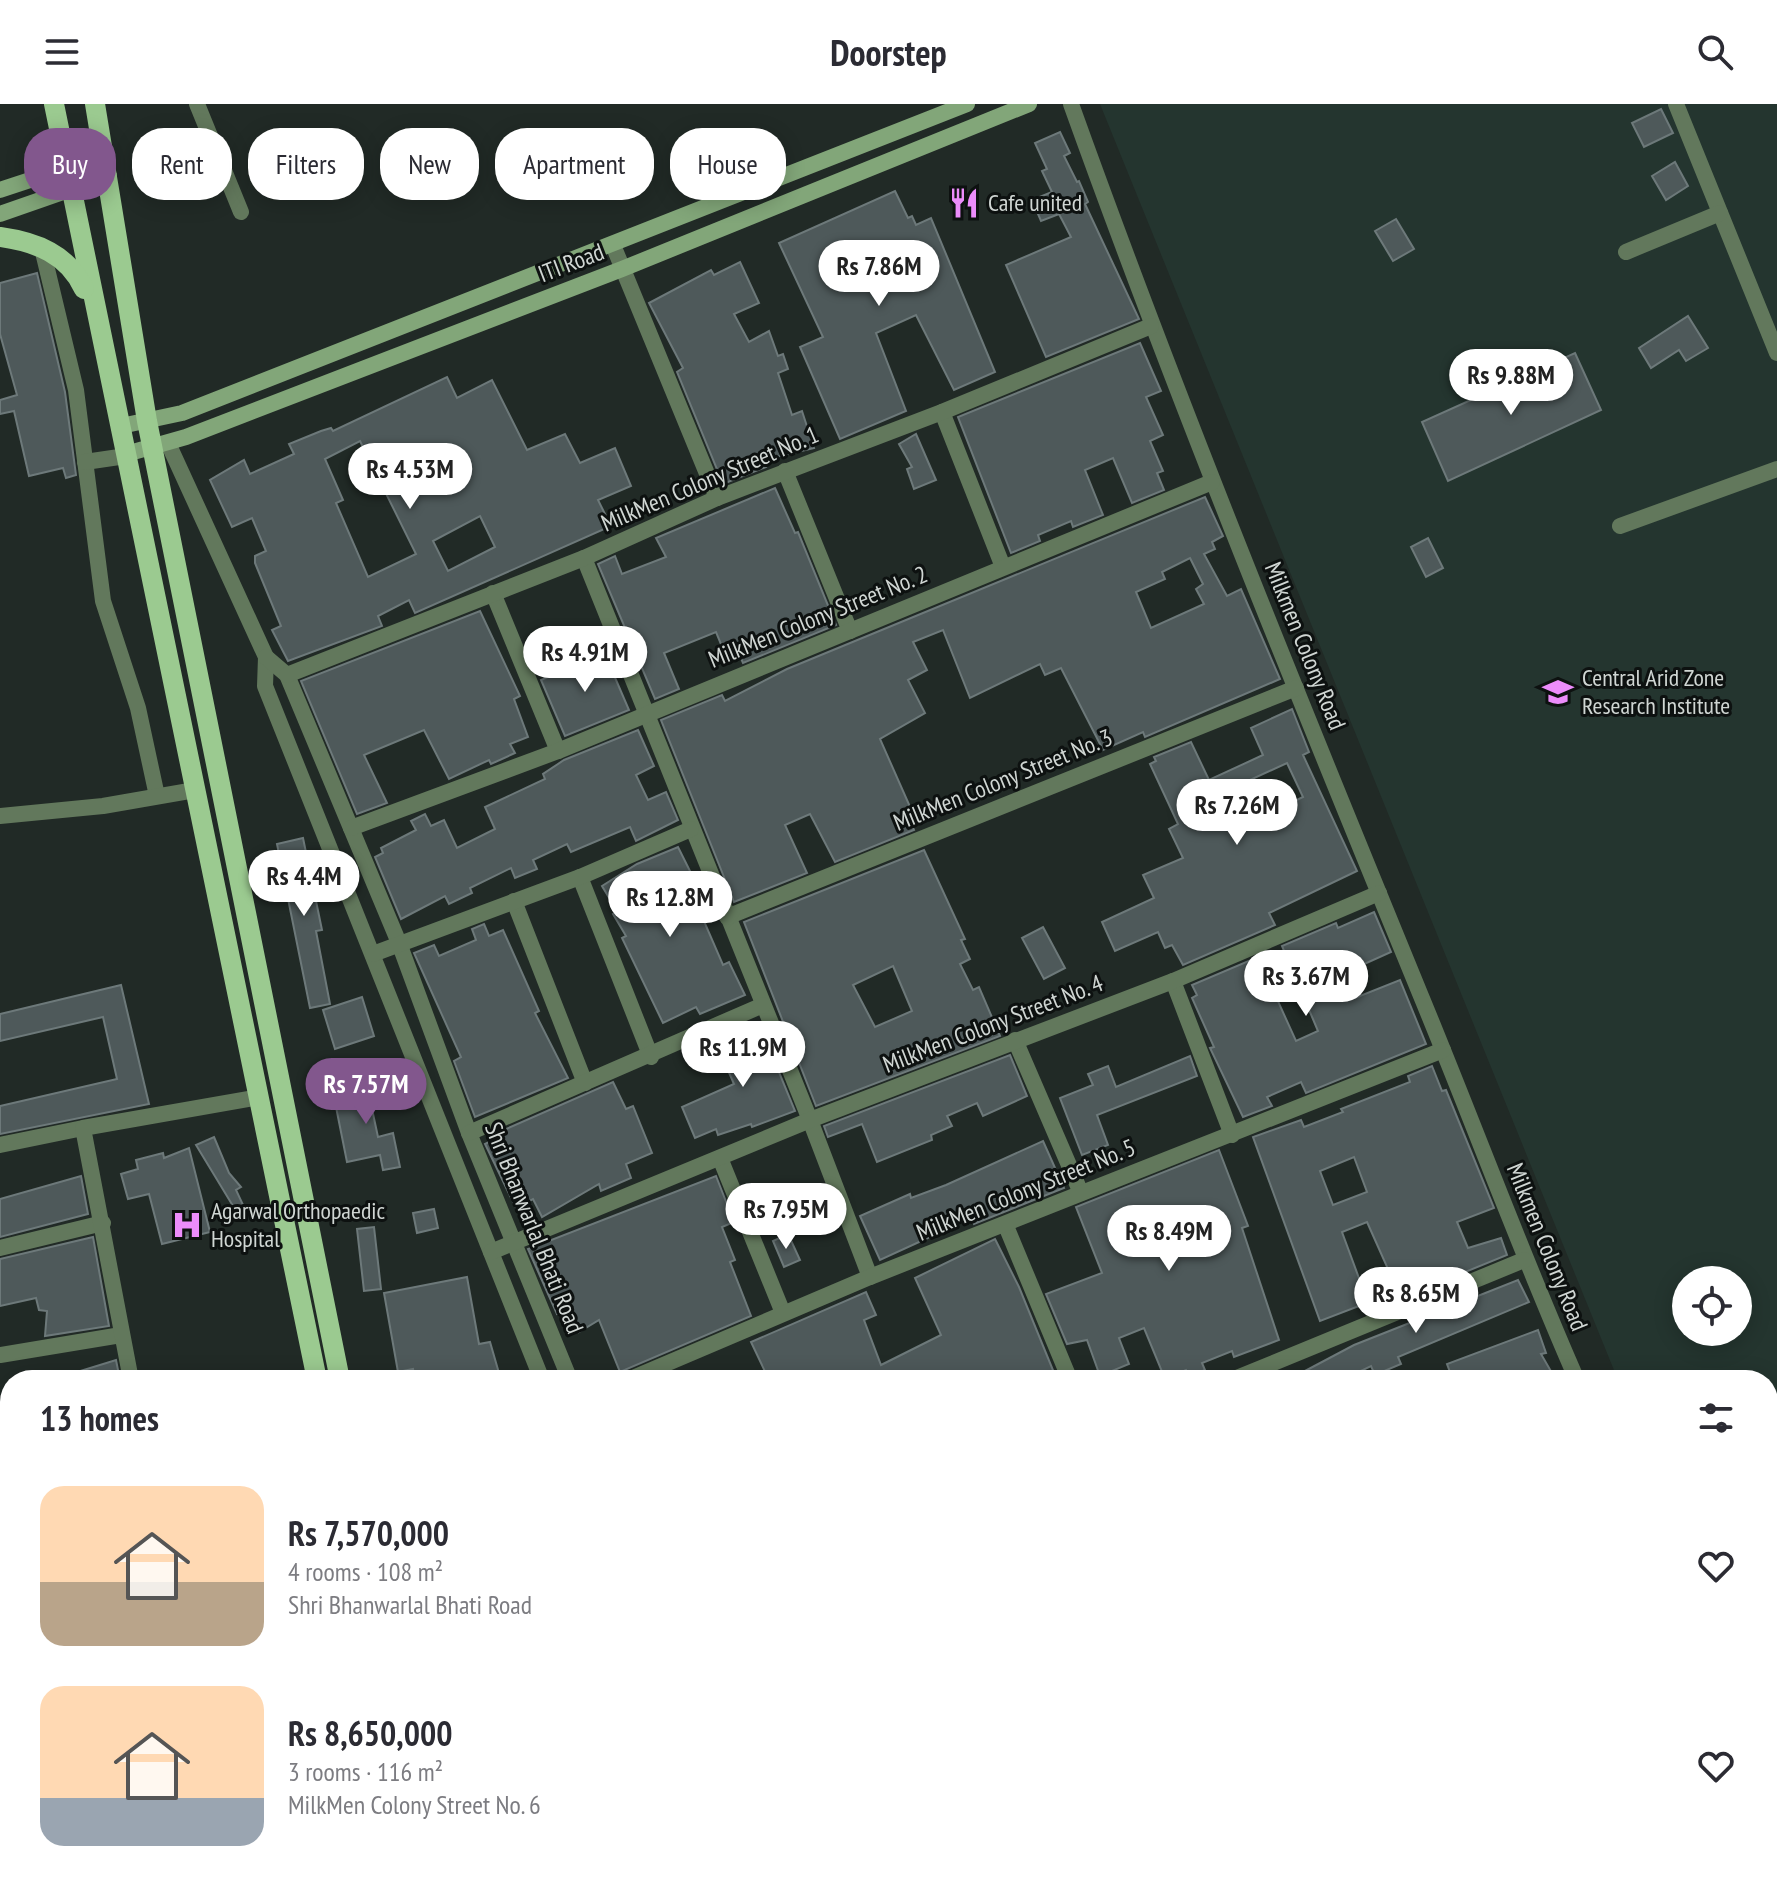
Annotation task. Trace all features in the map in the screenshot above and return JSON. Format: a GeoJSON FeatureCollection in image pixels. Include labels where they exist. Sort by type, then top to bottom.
{"type":"FeatureCollection","features":[{"type":"Feature","properties":{"kind":"main road"},"geometry":{"type":"LineString","coordinates":[[54,104],[58,128]]}},
{"type":"Feature","properties":{"kind":"main road"},"geometry":{"type":"LineString","coordinates":[[95,104],[100,128]]}},
{"type":"Feature","properties":{"kind":"main road"},"geometry":{"type":"LineString","coordinates":[[71,200],[121,426],[175,793],[259,1097],[315,1370]]}},
{"type":"Feature","properties":{"kind":"main road"},"geometry":{"type":"LineString","coordinates":[[113,200],[147,421],[160,445],[338,1370]]}},
{"type":"Feature","properties":{"kind":"main road"},"geometry":{"type":"LineString","coordinates":[[0,237],[56,254],[77,274],[95,315]]}},
{"type":"Feature","properties":{"kind":"street"},"geometry":{"type":"LineString","coordinates":[[197,104],[241,212]]}},
{"type":"Feature","properties":{"kind":"street","name":"ITI Road"},"geometry":{"type":"LineString","coordinates":[[121,426],[182,413],[967,104]]}},
{"type":"Feature","properties":{"kind":"street","name":"ITI Road"},"geometry":{"type":"LineString","coordinates":[[123,456],[160,445],[622,269],[1029,104]]}},
{"type":"Feature","properties":{"kind":"street","name":"Milkmen Colony Road"},"geometry":{"type":"LineString","coordinates":[[1071,104],[1151,326],[1212,482],[1443,1050],[1524,1260],[1573,1370]]}},
{"type":"Feature","properties":{"kind":"street"},"geometry":{"type":"LineString","coordinates":[[1676,104],[1776,345]]}},
{"type":"Feature","properties":{"kind":"street"},"geometry":{"type":"LineString","coordinates":[[0,190],[24,181]]}},
{"type":"Feature","properties":{"kind":"street"},"geometry":{"type":"LineString","coordinates":[[0,214],[39,200]]}},
{"type":"Feature","properties":{"kind":"street"},"geometry":{"type":"LineString","coordinates":[[1626,252],[1720,213]]}},
{"type":"Feature","properties":{"kind":"street"},"geometry":{"type":"LineString","coordinates":[[613,245],[717,498]]}},
{"type":"Feature","properties":{"kind":"street"},"geometry":{"type":"LineString","coordinates":[[0,816],[103,806],[175,793],[138,708],[105,610],[88,462],[76,390],[42,248]]}},
{"type":"Feature","properties":{"kind":"street","name":"MilkMen Colony Street No. 1"},"geometry":{"type":"LineString","coordinates":[[287,675],[584,558],[717,498],[942,412],[1151,326]]}},
{"type":"Feature","properties":{"kind":"street"},"geometry":{"type":"LineString","coordinates":[[942,412],[1003,567]]}},
{"type":"Feature","properties":{"kind":"street","name":"Shri Bhanwarlal Bhati Road"},"geometry":{"type":"LineString","coordinates":[[160,445],[266,657],[287,675],[399,943],[469,1133],[566,1370]]}},
{"type":"Feature","properties":{"kind":"street"},"geometry":{"type":"LineString","coordinates":[[88,462],[123,456]]}},
{"type":"Feature","properties":{"kind":"street"},"geometry":{"type":"LineString","coordinates":[[1620,526],[1777,469]]}},
{"type":"Feature","properties":{"kind":"street"},"geometry":{"type":"LineString","coordinates":[[785,471],[850,631]]}},
{"type":"Feature","properties":{"kind":"street","name":"MilkMen Colony Street No. 2"},"geometry":{"type":"LineString","coordinates":[[351,828],[558,751],[1212,482]]}},
{"type":"Feature","properties":{"kind":"street"},"geometry":{"type":"LineString","coordinates":[[584,558],[870,1277]]}},
{"type":"Feature","properties":{"kind":"street"},"geometry":{"type":"LineString","coordinates":[[493,593],[558,751]]}},
{"type":"Feature","properties":{"kind":"street","name":"Shri Bhanwarlal Bhati Road"},"geometry":{"type":"LineString","coordinates":[[266,657],[265,686],[538,1370]]}},
{"type":"Feature","properties":{"kind":"street","name":"MilkMen Colony Street No. 3"},"geometry":{"type":"LineString","coordinates":[[727,917],[1296,688]]}},
{"type":"Feature","properties":{"kind":"street"},"geometry":{"type":"LineString","coordinates":[[373,954],[580,877],[691,829]]}},
{"type":"Feature","properties":{"kind":"street"},"geometry":{"type":"LineString","coordinates":[[580,877],[651,1057]]}},
{"type":"Feature","properties":{"kind":"street","name":"MilkMen Colony Street No. 4"},"geometry":{"type":"LineString","coordinates":[[491,1252],[810,1120],[1173,981],[1379,893]]}},
{"type":"Feature","properties":{"kind":"street"},"geometry":{"type":"LineString","coordinates":[[514,901],[585,1083]]}},
{"type":"Feature","properties":{"kind":"street"},"geometry":{"type":"LineString","coordinates":[[1173,981],[1232,1135]]}},
{"type":"Feature","properties":{"kind":"street"},"geometry":{"type":"LineString","coordinates":[[469,1133],[651,1057],[763,1005]]}},
{"type":"Feature","properties":{"kind":"street"},"geometry":{"type":"LineString","coordinates":[[1015,1040],[1081,1193]]}},
{"type":"Feature","properties":{"kind":"street","name":"MilkMen Colony Street No. 5"},"geometry":{"type":"LineString","coordinates":[[651,1370],[870,1277],[1006,1226],[1081,1193],[1443,1050]]}},
{"type":"Feature","properties":{"kind":"street"},"geometry":{"type":"LineString","coordinates":[[0,1145],[259,1097]]}},
{"type":"Feature","properties":{"kind":"street"},"geometry":{"type":"LineString","coordinates":[[83,1128],[129,1370]]}},
{"type":"Feature","properties":{"kind":"street"},"geometry":{"type":"LineString","coordinates":[[720,1158],[783,1313]]}},
{"type":"Feature","properties":{"kind":"street"},"geometry":{"type":"LineString","coordinates":[[0,1248],[103,1223]]}},
{"type":"Feature","properties":{"kind":"street"},"geometry":{"type":"LineString","coordinates":[[1006,1226],[1066,1370]]}},
{"type":"Feature","properties":{"kind":"street"},"geometry":{"type":"LineString","coordinates":[[1256,1370],[1524,1260]]}},
{"type":"Feature","properties":{"kind":"street"},"geometry":{"type":"LineString","coordinates":[[0,1355],[121,1335]]}},
{"type":"Feature","properties":{"kind":"shaded area","name":"Central Arid Zone Research Institute"},"geometry":{"type":"Polygon","coordinates":[[[1100,104],[1777,104],[1777,1370],[1614,1370],[1100,104]]]}},
{"type":"Feature","properties":{"kind":"building"},"geometry":{"type":"Polygon","coordinates":[[[1661,109],[1673,133],[1644,147],[1632,123],[1661,109]]]}},
{"type":"Feature","properties":{"kind":"building"},"geometry":{"type":"Polygon","coordinates":[[[1060,132],[1070,153],[1064,156],[1079,181],[1088,202],[1085,204],[1139,319],[1046,357],[1006,265],[1071,237],[1059,214],[1041,221],[1032,200],[1052,192],[1042,171],[1047,169],[1035,143],[1060,132]]]}},
{"type":"Feature","properties":{"kind":"building"},"geometry":{"type":"Polygon","coordinates":[[[1675,162],[1688,186],[1666,200],[1652,176],[1675,162]]]}},
{"type":"Feature","properties":{"kind":"building"},"geometry":{"type":"Polygon","coordinates":[[[895,191],[908,218],[912,216],[916,225],[931,218],[995,372],[954,390],[916,315],[876,333],[906,411],[840,439],[800,347],[823,337],[779,243],[895,191]]]}},
{"type":"Feature","properties":{"kind":"building"},"geometry":{"type":"Polygon","coordinates":[[[1396,219],[1414,249],[1393,261],[1375,231],[1396,219]]]}},
{"type":"Feature","properties":{"kind":"building"},"geometry":{"type":"Polygon","coordinates":[[[740,262],[759,303],[734,314],[749,342],[769,331],[778,356],[783,354],[788,369],[778,373],[792,415],[802,411],[814,448],[763,460],[766,467],[723,484],[677,372],[683,368],[649,303],[711,270],[714,275],[740,262]]]}},
{"type":"Feature","properties":{"kind":"building"},"geometry":{"type":"Polygon","coordinates":[[[37,273],[65,392],[76,475],[66,478],[63,468],[29,476],[14,411],[0,414],[0,400],[17,395],[0,334],[0,283],[37,273]]]}},
{"type":"Feature","properties":{"kind":"building"},"geometry":{"type":"Polygon","coordinates":[[[1688,316],[1708,348],[1686,361],[1679,350],[1651,368],[1639,348],[1688,316]]]}},
{"type":"Feature","properties":{"kind":"building"},"geometry":{"type":"Polygon","coordinates":[[[1140,343],[1161,391],[1146,397],[1163,435],[1150,441],[1163,471],[1157,473],[1164,490],[1132,503],[1113,458],[1085,470],[1103,515],[1073,527],[1071,521],[1038,535],[1040,541],[1011,553],[958,417],[1140,343]]]}},
{"type":"Feature","properties":{"kind":"building"},"geometry":{"type":"Polygon","coordinates":[[[1575,353],[1601,410],[1448,481],[1422,422],[1575,353]]]}},
{"type":"Feature","properties":{"kind":"building"},"geometry":{"type":"Polygon","coordinates":[[[447,377],[457,398],[492,380],[527,450],[565,434],[580,463],[615,448],[631,486],[598,500],[611,526],[415,613],[409,600],[378,616],[382,626],[288,661],[272,630],[281,626],[255,563],[255,556],[266,551],[252,518],[232,527],[210,480],[244,460],[250,474],[294,454],[289,444],[331,428],[333,431],[447,377]],[[360,441],[325,459],[343,500],[336,503],[368,577],[416,554],[360,441]],[[480,516],[433,541],[448,571],[495,547],[480,516]]]}},
{"type":"Feature","properties":{"kind":"building"},"geometry":{"type":"Polygon","coordinates":[[[916,434],[936,480],[914,489],[907,469],[912,467],[899,444],[916,434]]]}},
{"type":"Feature","properties":{"kind":"building"},"geometry":{"type":"Polygon","coordinates":[[[775,488],[795,533],[798,532],[836,625],[743,663],[737,649],[725,654],[716,632],[664,653],[679,689],[655,699],[598,564],[615,556],[622,574],[666,557],[656,538],[775,488]]]}},
{"type":"Feature","properties":{"kind":"building"},"geometry":{"type":"Polygon","coordinates":[[[1205,497],[1223,536],[1212,542],[1215,549],[1204,554],[1227,596],[1241,589],[1280,679],[1145,737],[1143,732],[1103,750],[1061,668],[1045,675],[1040,664],[970,698],[943,630],[913,642],[927,670],[908,680],[925,713],[880,739],[911,809],[906,811],[914,830],[835,862],[810,814],[785,825],[807,873],[734,902],[661,720],[722,695],[725,701],[787,669],[1205,497]],[[1190,558],[1162,572],[1165,579],[1136,592],[1151,628],[1204,604],[1196,589],[1203,584],[1190,558]]]}},
{"type":"Feature","properties":{"kind":"building"},"geometry":{"type":"Polygon","coordinates":[[[1428,538],[1443,568],[1426,577],[1411,547],[1428,538]]]}},
{"type":"Feature","properties":{"kind":"building"},"geometry":{"type":"Polygon","coordinates":[[[480,611],[520,696],[514,699],[528,737],[510,744],[515,753],[491,764],[489,760],[449,779],[424,730],[364,755],[387,803],[357,814],[301,681],[480,611]]]}},
{"type":"Feature","properties":{"kind":"building"},"geometry":{"type":"Polygon","coordinates":[[[604,652],[629,710],[565,736],[541,680],[604,652]]]}},
{"type":"Feature","properties":{"kind":"building"},"geometry":{"type":"Polygon","coordinates":[[[1292,709],[1309,752],[1303,755],[1357,871],[1269,913],[1275,925],[1183,965],[1172,945],[1165,948],[1158,932],[1115,951],[1102,922],[1154,898],[1143,875],[1183,858],[1169,829],[1178,824],[1150,764],[1156,761],[1154,757],[1191,742],[1209,780],[1263,755],[1251,728],[1292,709]],[[1287,763],[1239,785],[1256,820],[1303,797],[1287,763]]]}},
{"type":"Feature","properties":{"kind":"building"},"geometry":{"type":"Polygon","coordinates":[[[638,730],[654,766],[636,775],[648,800],[666,792],[678,820],[636,841],[630,827],[571,852],[567,844],[533,860],[537,869],[515,878],[511,868],[470,888],[472,893],[449,904],[445,896],[401,919],[375,857],[383,853],[381,848],[416,830],[411,821],[425,814],[431,826],[444,820],[457,848],[495,829],[485,807],[545,779],[543,774],[564,760],[638,730]]]}},
{"type":"Feature","properties":{"kind":"building"},"geometry":{"type":"Polygon","coordinates":[[[303,838],[322,930],[316,931],[330,1004],[310,1008],[277,844],[303,838]]]}},
{"type":"Feature","properties":{"kind":"building"},"geometry":{"type":"Polygon","coordinates":[[[678,847],[691,873],[672,883],[686,909],[697,905],[723,965],[729,962],[745,995],[700,1014],[696,1007],[663,1023],[622,938],[626,936],[613,914],[617,911],[602,886],[637,864],[678,847]]]}},
{"type":"Feature","properties":{"kind":"building"},"geometry":{"type":"Polygon","coordinates":[[[924,850],[965,939],[961,940],[970,959],[960,964],[973,990],[979,987],[1000,1036],[816,1106],[744,922],[924,850]],[[893,966],[853,985],[875,1027],[912,1011],[893,966]]]}},
{"type":"Feature","properties":{"kind":"building"},"geometry":{"type":"Polygon","coordinates":[[[1374,912],[1391,952],[1342,974],[1355,998],[1400,980],[1426,1044],[1306,1093],[1301,1082],[1267,1097],[1272,1106],[1243,1117],[1210,1048],[1214,1047],[1192,998],[1197,995],[1192,985],[1258,957],[1296,1041],[1318,1031],[1282,946],[1336,923],[1338,928],[1374,912]]]}},
{"type":"Feature","properties":{"kind":"building"},"geometry":{"type":"Polygon","coordinates":[[[484,924],[489,936],[503,930],[539,1011],[535,1013],[568,1078],[475,1117],[454,1061],[461,1057],[414,953],[434,945],[439,956],[476,940],[472,929],[484,924]]]}},
{"type":"Feature","properties":{"kind":"building"},"geometry":{"type":"Polygon","coordinates":[[[1043,927],[1065,968],[1044,979],[1022,938],[1043,927]]]}},
{"type":"Feature","properties":{"kind":"building"},"geometry":{"type":"Polygon","coordinates":[[[121,985],[149,1104],[0,1134],[0,1106],[117,1079],[103,1017],[0,1041],[0,1014],[121,985]]]}},
{"type":"Feature","properties":{"kind":"building"},"geometry":{"type":"Polygon","coordinates":[[[362,997],[374,1036],[335,1049],[323,1010],[362,997]]]}},
{"type":"Feature","properties":{"kind":"building"},"geometry":{"type":"Polygon","coordinates":[[[760,1026],[795,1111],[752,1127],[751,1124],[718,1135],[716,1129],[695,1138],[682,1107],[734,1084],[717,1045],[760,1026]]]}},
{"type":"Feature","properties":{"kind":"building"},"geometry":{"type":"Polygon","coordinates":[[[1010,1055],[1027,1096],[983,1116],[977,1103],[947,1116],[952,1126],[931,1135],[932,1140],[877,1162],[862,1124],[828,1137],[824,1126],[1010,1055]]]}},
{"type":"Feature","properties":{"kind":"building"},"geometry":{"type":"Polygon","coordinates":[[[1190,1056],[1197,1076],[1097,1115],[1108,1145],[1082,1155],[1060,1098],[1093,1085],[1088,1074],[1108,1066],[1116,1087],[1190,1056]]]}},
{"type":"Feature","properties":{"kind":"building"},"geometry":{"type":"Polygon","coordinates":[[[1432,1066],[1442,1091],[1446,1090],[1494,1208],[1457,1222],[1468,1248],[1501,1238],[1507,1255],[1401,1298],[1398,1291],[1320,1321],[1253,1137],[1301,1120],[1304,1127],[1343,1112],[1341,1109],[1410,1082],[1408,1076],[1432,1066]],[[1354,1157],[1320,1171],[1333,1205],[1367,1192],[1354,1157]],[[1367,1222],[1342,1232],[1363,1289],[1392,1278],[1367,1222]]]}},
{"type":"Feature","properties":{"kind":"building"},"geometry":{"type":"Polygon","coordinates":[[[384,1073],[388,1092],[369,1095],[378,1137],[393,1133],[400,1167],[383,1170],[380,1155],[347,1162],[335,1102],[363,1096],[359,1078],[384,1073]]]}},
{"type":"Feature","properties":{"kind":"building"},"geometry":{"type":"Polygon","coordinates":[[[613,1082],[626,1109],[633,1106],[652,1153],[626,1164],[631,1178],[601,1191],[599,1184],[542,1217],[533,1199],[516,1208],[485,1144],[499,1137],[497,1133],[613,1082]]]}},
{"type":"Feature","properties":{"kind":"building"},"geometry":{"type":"Polygon","coordinates":[[[214,1137],[229,1173],[241,1187],[236,1190],[244,1207],[236,1211],[196,1145],[214,1137]]]}},
{"type":"Feature","properties":{"kind":"building"},"geometry":{"type":"Polygon","coordinates":[[[1043,1141],[1064,1188],[974,1224],[970,1215],[927,1232],[930,1237],[880,1260],[860,1216],[910,1194],[911,1198],[946,1185],[1043,1141]]]}},
{"type":"Feature","properties":{"kind":"building"},"geometry":{"type":"Polygon","coordinates":[[[189,1148],[210,1232],[162,1244],[149,1194],[128,1199],[121,1174],[138,1169],[136,1160],[163,1153],[164,1158],[189,1148]]]}},
{"type":"Feature","properties":{"kind":"building"},"geometry":{"type":"Polygon","coordinates":[[[1219,1150],[1248,1226],[1242,1228],[1279,1340],[1234,1357],[1232,1351],[1202,1363],[1205,1370],[1161,1370],[1144,1328],[1119,1338],[1129,1364],[1114,1370],[1098,1370],[1087,1340],[1067,1344],[1046,1294],[1102,1273],[1076,1207],[1219,1150]]]}},
{"type":"Feature","properties":{"kind":"building"},"geometry":{"type":"Polygon","coordinates":[[[81,1176],[88,1214],[0,1237],[0,1199],[81,1176]]]}},
{"type":"Feature","properties":{"kind":"building"},"geometry":{"type":"Polygon","coordinates":[[[716,1176],[734,1222],[722,1227],[735,1260],[730,1262],[751,1316],[619,1370],[599,1320],[579,1332],[570,1310],[557,1314],[528,1249],[716,1176]]]}},
{"type":"Feature","properties":{"kind":"building"},"geometry":{"type":"Polygon","coordinates":[[[434,1209],[438,1228],[417,1233],[413,1213],[434,1209]]]}},
{"type":"Feature","properties":{"kind":"building"},"geometry":{"type":"Polygon","coordinates":[[[374,1227],[381,1289],[364,1291],[357,1229],[374,1227]]]}},
{"type":"Feature","properties":{"kind":"building"},"geometry":{"type":"Polygon","coordinates":[[[788,1234],[800,1260],[784,1267],[773,1241],[788,1234]]]}},
{"type":"Feature","properties":{"kind":"building"},"geometry":{"type":"Polygon","coordinates":[[[93,1237],[109,1326],[45,1336],[47,1311],[39,1310],[36,1298],[0,1306],[0,1259],[93,1237]]]}},
{"type":"Feature","properties":{"kind":"building"},"geometry":{"type":"Polygon","coordinates":[[[995,1239],[1019,1287],[1053,1370],[764,1370],[751,1342],[866,1292],[876,1315],[864,1320],[881,1365],[941,1335],[915,1278],[995,1239]]]}},
{"type":"Feature","properties":{"kind":"building"},"geometry":{"type":"Polygon","coordinates":[[[467,1277],[479,1344],[490,1342],[498,1370],[398,1370],[384,1293],[467,1277]]]}},
{"type":"Feature","properties":{"kind":"building"},"geometry":{"type":"Polygon","coordinates":[[[1518,1280],[1529,1302],[1398,1357],[1401,1364],[1387,1370],[1373,1370],[1371,1366],[1363,1370],[1307,1370],[1354,1345],[1518,1280]]]}},
{"type":"Feature","properties":{"kind":"building"},"geometry":{"type":"Polygon","coordinates":[[[1538,1330],[1546,1353],[1541,1354],[1550,1370],[1449,1370],[1447,1364],[1538,1330]]]}},
{"type":"Feature","properties":{"kind":"building"},"geometry":{"type":"Polygon","coordinates":[[[116,1360],[118,1370],[84,1370],[116,1360]]]}},
{"type":"Feature","properties":{"kind":"place","name":"Cafe united"},"geometry":{"type":"Point","coordinates":[964,203]}},
{"type":"Feature","properties":{"kind":"place","name":"Central Arid Zone Research Institute"},"geometry":{"type":"Point","coordinates":[1558,692]}},
{"type":"Feature","properties":{"kind":"place","name":"Agarwal Orthopaedic Hospital"},"geometry":{"type":"Point","coordinates":[187,1225]}}]}
